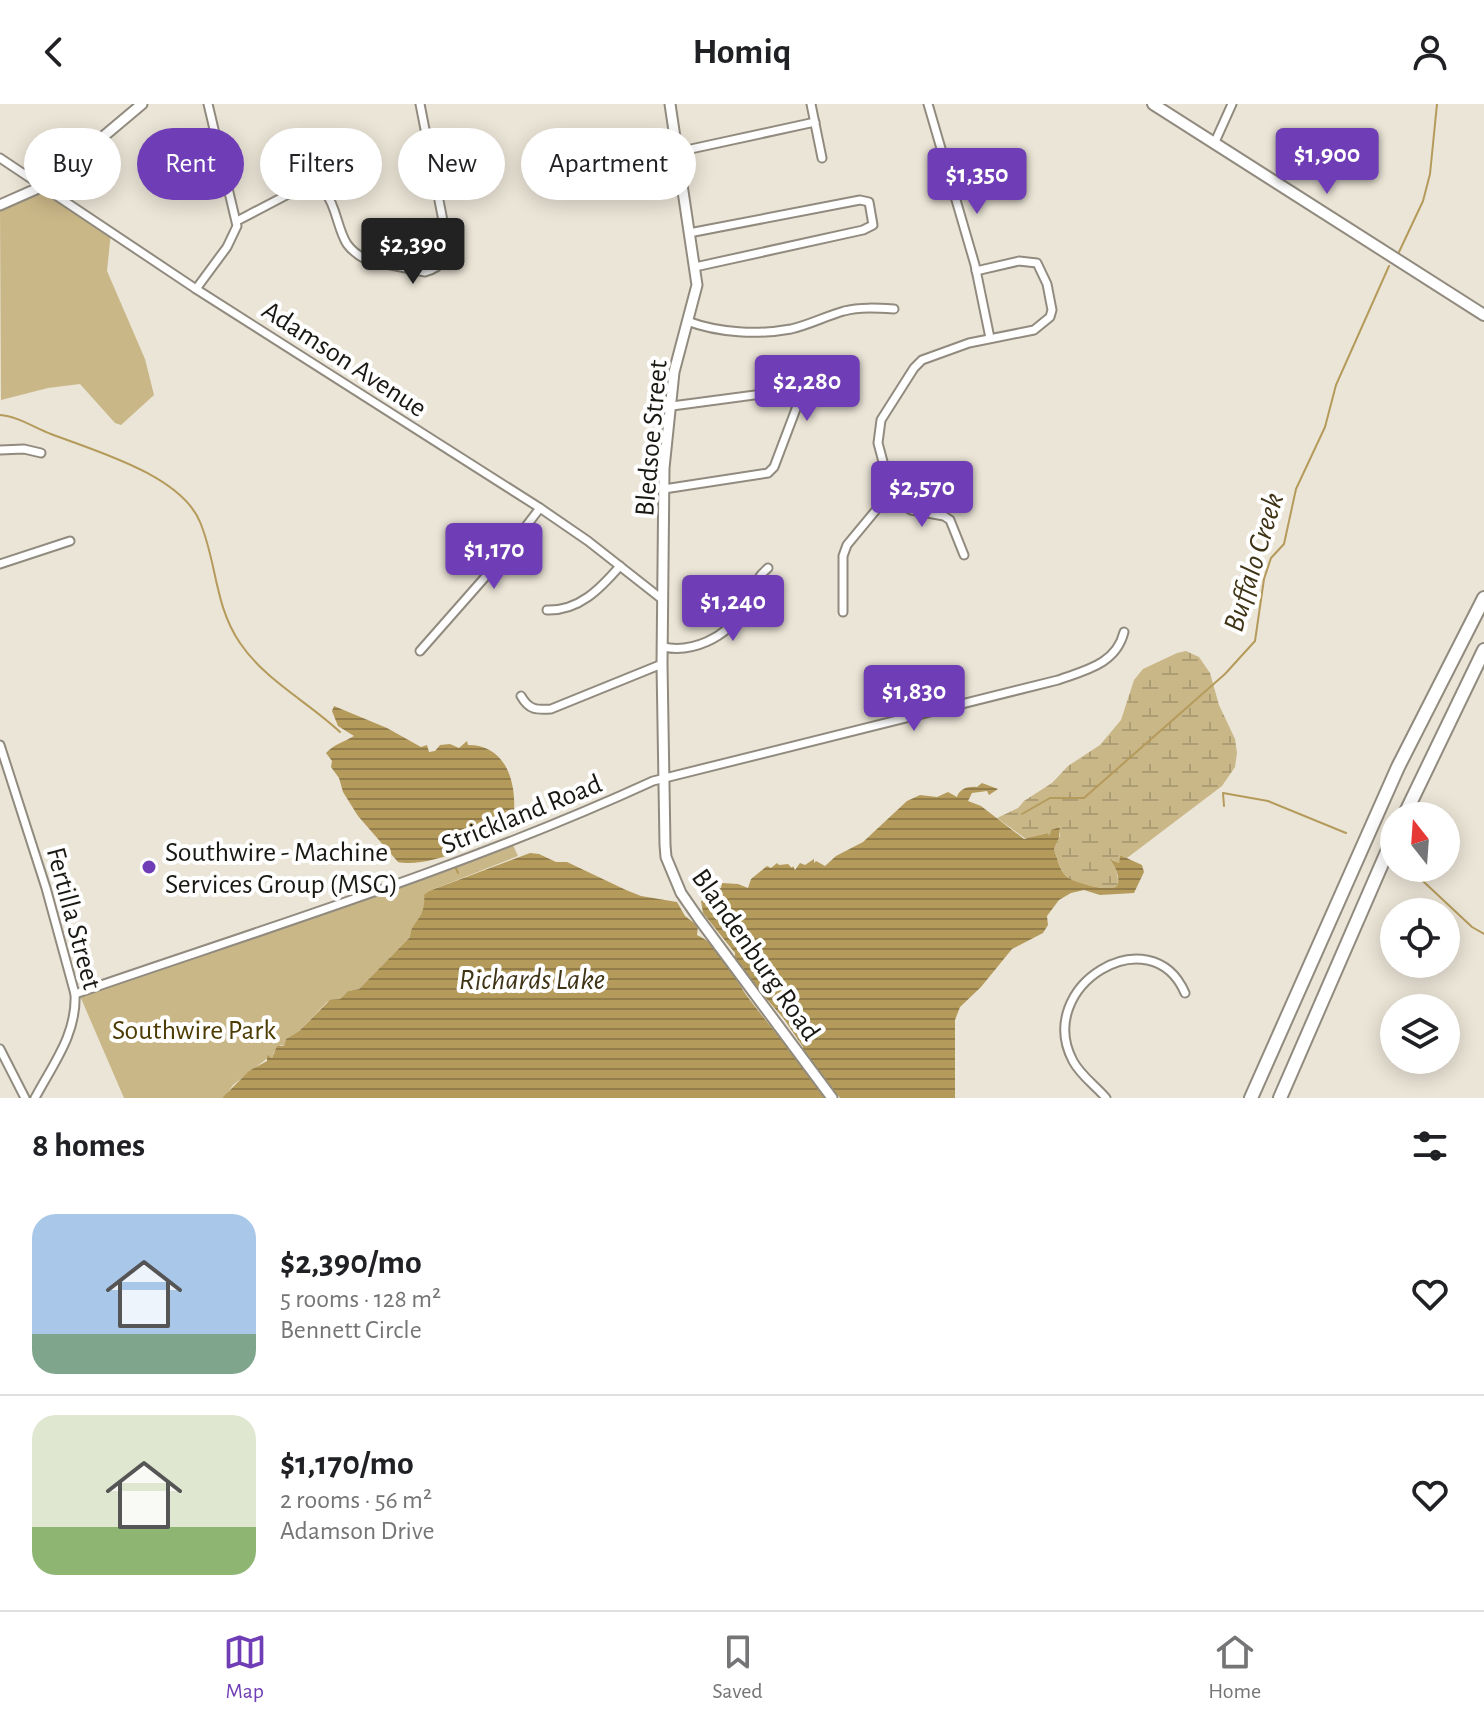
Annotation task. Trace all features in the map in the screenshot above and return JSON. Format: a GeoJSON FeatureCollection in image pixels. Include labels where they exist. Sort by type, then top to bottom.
{"type":"FeatureCollection","features":[{"type":"Feature","properties":{"kind":"highway"},"geometry":{"type":"LineString","coordinates":[[1251,1098],[1398,767],[1484,598]]}},
{"type":"Feature","properties":{"kind":"highway"},"geometry":{"type":"LineString","coordinates":[[1411,802],[1484,650]]}},
{"type":"Feature","properties":{"kind":"highway"},"geometry":{"type":"LineString","coordinates":[[1280,1098],[1380,868]]}},
{"type":"Feature","properties":{"kind":"main road"},"geometry":{"type":"LineString","coordinates":[[1153,104],[1484,315]]}},
{"type":"Feature","properties":{"kind":"street"},"geometry":{"type":"LineString","coordinates":[[107,128],[129,108],[142,104]]}},
{"type":"Feature","properties":{"kind":"street"},"geometry":{"type":"LineString","coordinates":[[196,289],[227,247],[237,221],[208,104]]}},
{"type":"Feature","properties":{"kind":"street"},"geometry":{"type":"LineString","coordinates":[[237,221],[300,188],[319,186],[327,191],[345,242],[358,256],[425,272],[434,270],[446,256],[447,241],[420,104]]}},
{"type":"Feature","properties":{"kind":"street","name":"Bledsoe Street"},"geometry":{"type":"LineString","coordinates":[[670,104],[674,128]]}},
{"type":"Feature","properties":{"kind":"street"},"geometry":{"type":"LineString","coordinates":[[811,104],[822,158]]}},
{"type":"Feature","properties":{"kind":"street"},"geometry":{"type":"LineString","coordinates":[[928,104],[976,271],[990,338]]}},
{"type":"Feature","properties":{"kind":"street"},"geometry":{"type":"LineString","coordinates":[[1214,144],[1232,104]]}},
{"type":"Feature","properties":{"kind":"street"},"geometry":{"type":"LineString","coordinates":[[696,148],[815,122]]}},
{"type":"Feature","properties":{"kind":"street","name":"Adamson Avenue"},"geometry":{"type":"LineString","coordinates":[[0,158],[24,174]]}},
{"type":"Feature","properties":{"kind":"street"},"geometry":{"type":"LineString","coordinates":[[0,205],[24,194]]}},
{"type":"Feature","properties":{"kind":"street","name":"Adamson Avenue"},"geometry":{"type":"LineString","coordinates":[[64,200],[196,289],[540,508],[663,600]]}},
{"type":"Feature","properties":{"kind":"street","name":"Bledsoe Street"},"geometry":{"type":"LineString","coordinates":[[663,780],[664,468],[675,369],[697,285],[684,200]]}},
{"type":"Feature","properties":{"kind":"street"},"geometry":{"type":"LineString","coordinates":[[689,233],[860,200],[869,202],[873,225],[863,230],[695,267]]}},
{"type":"Feature","properties":{"kind":"street"},"geometry":{"type":"LineString","coordinates":[[843,612],[843,556],[847,545],[885,495],[886,473],[878,430],[881,420],[914,368],[931,355],[990,338],[1034,330],[1050,317],[1052,310],[1047,284],[1037,263],[1029,260],[976,271]]}},
{"type":"Feature","properties":{"kind":"street"},"geometry":{"type":"LineString","coordinates":[[687,321],[725,331],[770,331],[792,329],[859,309],[894,309]]}},
{"type":"Feature","properties":{"kind":"street"},"geometry":{"type":"LineString","coordinates":[[664,489],[768,473],[774,467],[799,401],[793,392],[784,391],[672,406]]}},
{"type":"Feature","properties":{"kind":"street"},"geometry":{"type":"LineString","coordinates":[[0,450],[24,449],[41,453]]}},
{"type":"Feature","properties":{"kind":"street"},"geometry":{"type":"LineString","coordinates":[[885,495],[911,510],[944,516],[955,527],[964,555]]}},
{"type":"Feature","properties":{"kind":"street"},"geometry":{"type":"LineString","coordinates":[[420,651],[501,559],[540,508]]}},
{"type":"Feature","properties":{"kind":"street"},"geometry":{"type":"LineString","coordinates":[[0,564],[70,541]]}},
{"type":"Feature","properties":{"kind":"street"},"geometry":{"type":"LineString","coordinates":[[547,610],[572,607],[590,597],[620,566]]}},
{"type":"Feature","properties":{"kind":"street"},"geometry":{"type":"LineString","coordinates":[[663,647],[684,648],[719,635],[742,612],[758,576],[768,568]]}},
{"type":"Feature","properties":{"kind":"street","name":"Strickland Road"},"geometry":{"type":"LineString","coordinates":[[75,994],[451,866],[653,781],[1058,680],[1097,666],[1111,657],[1120,645],[1124,632]]}},
{"type":"Feature","properties":{"kind":"street"},"geometry":{"type":"LineString","coordinates":[[521,696],[527,706],[537,710],[551,709],[662,664]]}},
{"type":"Feature","properties":{"kind":"street","name":"Fertilla Street"},"geometry":{"type":"LineString","coordinates":[[0,745],[46,888],[75,994],[76,1012],[68,1039],[35,1098]]}},
{"type":"Feature","properties":{"kind":"street","name":"Blandenburg Road"},"geometry":{"type":"LineString","coordinates":[[663,780],[666,857],[681,893],[832,1098]]}},
{"type":"Feature","properties":{"kind":"street"},"geometry":{"type":"LineString","coordinates":[[1106,1098],[1073,1062],[1066,1037],[1068,1006],[1084,982],[1117,961],[1141,960],[1167,967],[1179,979],[1185,993]]}},
{"type":"Feature","properties":{"kind":"street"},"geometry":{"type":"LineString","coordinates":[[0,1049],[25,1098]]}},
{"type":"Feature","properties":{"kind":"green space"},"geometry":{"type":"Polygon","coordinates":[[[24,194],[24,200],[64,200],[111,232],[107,271],[145,359],[154,395],[121,425],[115,423],[80,384],[48,388],[1,400],[0,205],[24,194]]]}},
{"type":"Feature","properties":{"kind":"green space"},"geometry":{"type":"Polygon","coordinates":[[[1186,651],[1199,657],[1210,673],[1219,705],[1235,739],[1235,767],[1222,786],[1127,858],[1120,855],[1119,863],[1111,859],[1118,877],[1116,887],[1100,888],[1074,881],[1062,871],[1054,849],[1060,836],[1060,826],[1050,836],[1046,833],[1026,839],[997,818],[1018,808],[1052,783],[1068,766],[1100,745],[1121,720],[1134,680],[1143,669],[1186,651]]]}},
{"type":"Feature","properties":{"kind":"green space","name":"Southwire Park"},"geometry":{"type":"Polygon","coordinates":[[[513,845],[518,856],[429,891],[424,896],[423,911],[410,937],[359,989],[327,1002],[299,1031],[286,1039],[284,1046],[281,1045],[274,1052],[272,1058],[269,1057],[233,1085],[222,1098],[124,1098],[80,996],[513,845]]]}},
{"type":"Feature","properties":{"kind":"water"},"geometry":{"type":"Polygon","coordinates":[[[334,706],[387,728],[421,747],[427,745],[429,752],[440,745],[450,744],[459,748],[467,741],[468,745],[493,752],[502,760],[512,782],[513,821],[490,837],[458,852],[426,861],[398,862],[358,816],[331,767],[332,761],[326,753],[354,736],[338,726],[332,711],[334,706]]]}},
{"type":"Feature","properties":{"kind":"water"},"geometry":{"type":"Polygon","coordinates":[[[982,783],[998,789],[989,795],[987,791],[972,793],[968,801],[981,806],[1024,839],[1047,833],[1050,836],[1051,830],[1060,827],[1054,849],[1062,871],[1069,878],[1097,887],[1116,887],[1118,876],[1110,859],[1119,863],[1120,855],[1142,865],[1144,872],[1134,893],[1100,895],[1084,890],[1059,900],[1047,916],[1048,925],[1043,933],[1012,949],[960,1007],[955,1020],[955,1098],[840,1098],[802,1051],[803,1047],[784,1019],[735,962],[735,953],[703,913],[701,901],[721,888],[722,883],[748,888],[751,879],[767,866],[771,868],[777,863],[788,864],[795,870],[800,863],[805,865],[814,859],[814,863],[816,861],[825,866],[836,856],[863,842],[907,801],[920,795],[937,797],[948,792],[957,797],[964,789],[982,783]]]}},
{"type":"Feature","properties":{"kind":"water","name":"Richards Lake"},"geometry":{"type":"Polygon","coordinates":[[[530,853],[556,862],[567,862],[641,896],[677,902],[685,916],[698,926],[697,935],[721,955],[750,1000],[826,1098],[222,1098],[249,1071],[267,1061],[267,1055],[272,1058],[277,1046],[284,1046],[286,1039],[299,1031],[330,1000],[340,999],[348,991],[359,989],[410,937],[423,910],[424,895],[429,891],[530,853]]]}},
{"type":"Feature","properties":{"kind":"waterway","name":"Buffalo Creek"},"geometry":{"type":"LineString","coordinates":[[1399,252],[1423,201],[1430,174],[1437,104]]}},
{"type":"Feature","properties":{"kind":"waterway","name":"Buffalo Creek"},"geometry":{"type":"LineString","coordinates":[[1022,814],[1050,798],[1084,798],[1225,674],[1255,641],[1264,579],[1271,558],[1284,544],[1296,489],[1325,427],[1336,385],[1389,266]]}},
{"type":"Feature","properties":{"kind":"waterway"},"geometry":{"type":"LineString","coordinates":[[0,415],[112,457],[156,478],[175,491],[190,505],[200,522],[220,599],[240,643],[274,680],[340,732]]}},
{"type":"Feature","properties":{"kind":"waterway"},"geometry":{"type":"LineString","coordinates":[[1224,806],[1223,793],[1268,801],[1346,833]]}},
{"type":"Feature","properties":{"kind":"waterway"},"geometry":{"type":"LineString","coordinates":[[455,866],[458,873]]}},
{"type":"Feature","properties":{"kind":"waterway"},"geometry":{"type":"LineString","coordinates":[[1424,882],[1472,927],[1484,934]]}},
{"type":"Feature","properties":{"kind":"place","name":"Southwire - Machine Services Group (MSG)"},"geometry":{"type":"Point","coordinates":[149,867]}}]}
